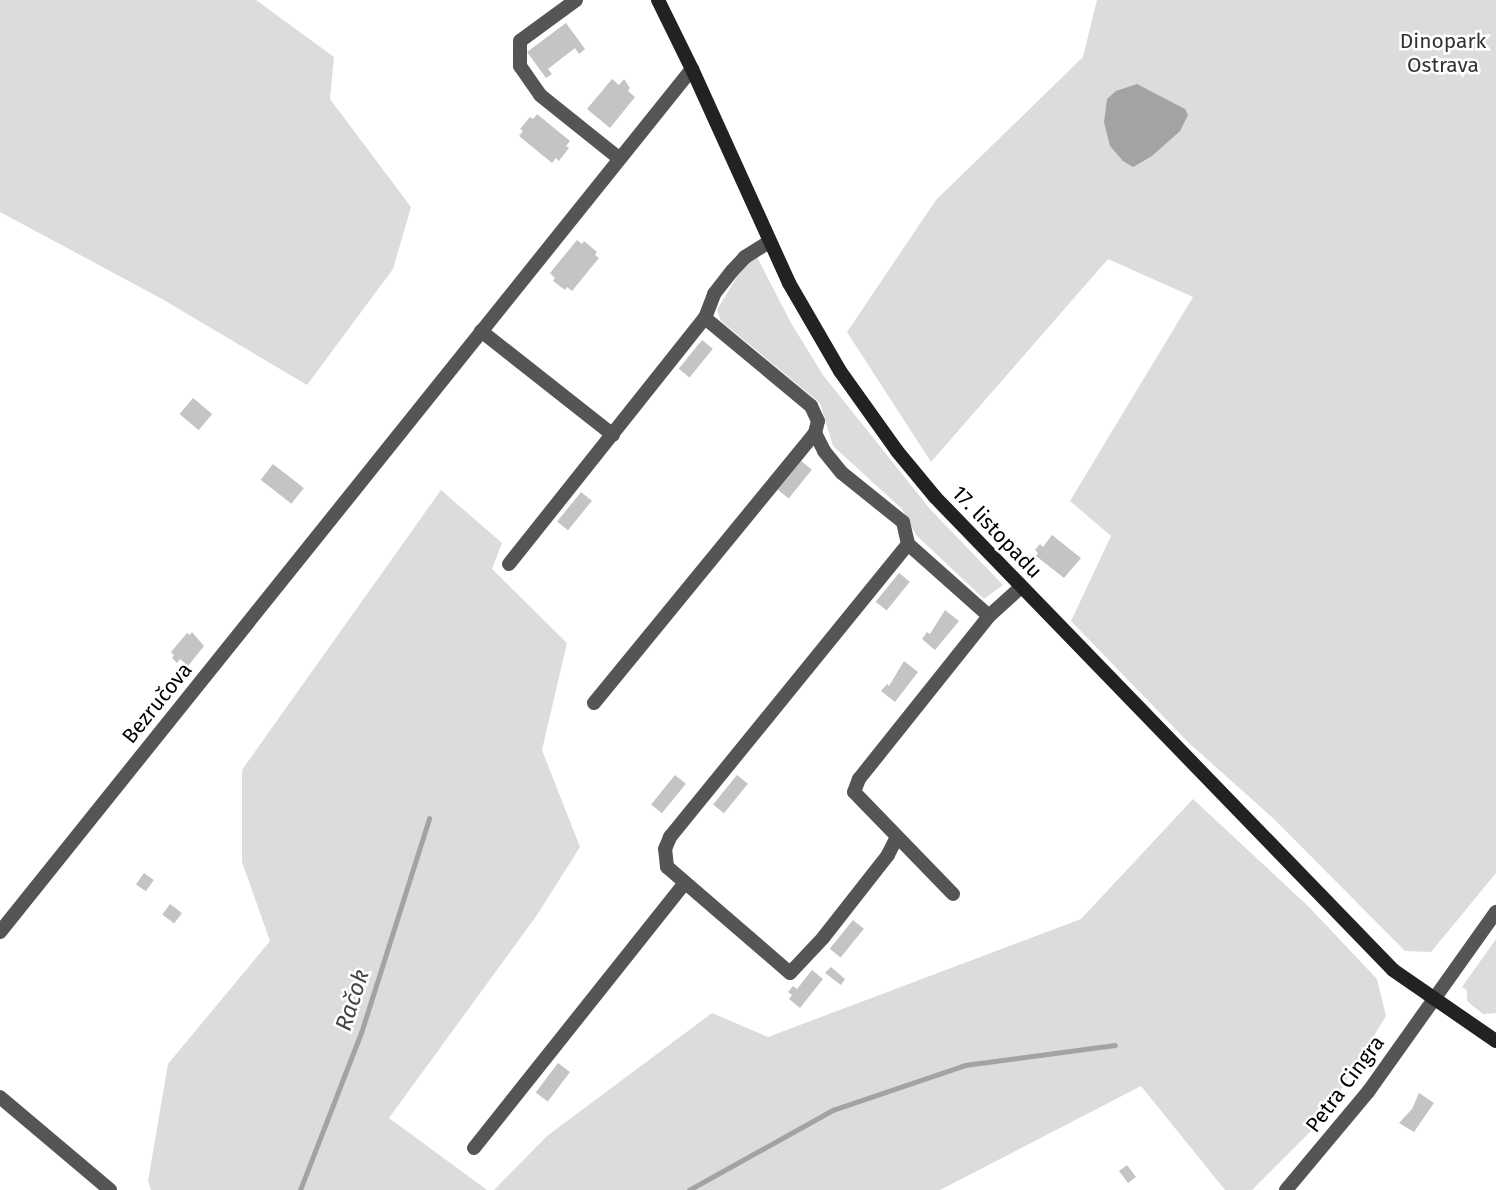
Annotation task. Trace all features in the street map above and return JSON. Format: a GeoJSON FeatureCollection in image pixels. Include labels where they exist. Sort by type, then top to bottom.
{"type":"FeatureCollection","features":[{"type":"Feature","properties":{"kind":"main road","name":"17. listopadu"},"geometry":{"type":"LineString","coordinates":[[657,0],[692,69],[769,242],[819,335],[870,415],[934,497],[1392,970],[1496,1041]]}},
{"type":"Feature","properties":{"kind":"street"},"geometry":{"type":"LineString","coordinates":[[576,0],[520,41],[520,66],[540,95],[620,159]]}},
{"type":"Feature","properties":{"kind":"street","name":"Bezručova"},"geometry":{"type":"LineString","coordinates":[[0,932],[692,69]]}},
{"type":"Feature","properties":{"kind":"street"},"geometry":{"type":"LineString","coordinates":[[509,564],[705,318],[714,294],[732,271],[745,257],[769,242]]}},
{"type":"Feature","properties":{"kind":"street"},"geometry":{"type":"LineString","coordinates":[[594,703],[815,433],[818,421],[811,406],[705,318]]}},
{"type":"Feature","properties":{"kind":"street"},"geometry":{"type":"LineString","coordinates":[[481,331],[613,435]]}},
{"type":"Feature","properties":{"kind":"street"},"geometry":{"type":"LineString","coordinates":[[815,433],[824,451],[842,472],[903,522],[908,544],[989,616]]}},
{"type":"Feature","properties":{"kind":"street"},"geometry":{"type":"LineString","coordinates":[[896,839],[888,855],[823,938],[790,973],[684,884],[667,867],[665,849],[670,837],[908,544]]}},
{"type":"Feature","properties":{"kind":"street"},"geometry":{"type":"LineString","coordinates":[[953,894],[896,839],[854,792],[859,779],[989,616],[1021,587]]}},
{"type":"Feature","properties":{"kind":"street"},"geometry":{"type":"LineString","coordinates":[[474,1148],[684,884]]}},
{"type":"Feature","properties":{"kind":"street","name":"Petra Cingra"},"geometry":{"type":"LineString","coordinates":[[1286,1190],[1368,1092],[1496,912]]}},
{"type":"Feature","properties":{"kind":"street"},"geometry":{"type":"LineString","coordinates":[[0,1097],[110,1190]]}},
{"type":"Feature","properties":{"kind":"green space"},"geometry":{"type":"Polygon","coordinates":[[[0,0],[256,0],[334,57],[330,99],[411,207],[393,269],[307,385],[162,299],[0,212],[0,0]]]}},
{"type":"Feature","properties":{"kind":"green space","name":"Dinopark Ostrava"},"geometry":{"type":"Polygon","coordinates":[[[1097,0],[1496,0],[1496,873],[1431,952],[1405,951],[1274,819],[1189,743],[1071,621],[1111,536],[1070,501],[1193,297],[1108,259],[931,462],[847,332],[936,200],[1083,57],[1097,0]]]}},
{"type":"Feature","properties":{"kind":"green space"},"geometry":{"type":"Polygon","coordinates":[[[757,257],[791,323],[823,375],[930,509],[1003,585],[984,599],[916,535],[902,509],[833,446],[820,403],[721,321],[717,310],[744,265],[757,257]]]}},
{"type":"Feature","properties":{"kind":"green space"},"geometry":{"type":"Polygon","coordinates":[[[441,490],[502,543],[492,569],[567,643],[542,750],[580,847],[537,915],[389,1118],[487,1190],[151,1190],[148,1181],[168,1064],[270,941],[242,862],[242,770],[441,490]]]}},
{"type":"Feature","properties":{"kind":"green space"},"geometry":{"type":"Polygon","coordinates":[[[1193,799],[1308,906],[1377,979],[1386,1016],[1323,1119],[1252,1190],[1225,1190],[1141,1086],[940,1190],[494,1190],[547,1136],[712,1013],[768,1037],[1081,919],[1193,799]]]}},
{"type":"Feature","properties":{"kind":"green space"},"geometry":{"type":"Polygon","coordinates":[[[1496,939],[1496,1013],[1483,1014],[1467,1001],[1467,990],[1462,987],[1496,939]]]}},
{"type":"Feature","properties":{"kind":"shaded area"},"geometry":{"type":"Polygon","coordinates":[[[1137,84],[1185,109],[1188,115],[1180,131],[1152,156],[1133,167],[1123,161],[1110,146],[1104,122],[1107,99],[1116,91],[1137,84]]]}},
{"type":"Feature","properties":{"kind":"building"},"geometry":{"type":"Polygon","coordinates":[[[566,23],[585,49],[579,54],[575,48],[548,69],[552,74],[546,78],[527,52],[566,23]]]}},
{"type":"Feature","properties":{"kind":"building"},"geometry":{"type":"Polygon","coordinates":[[[612,79],[619,85],[624,79],[630,88],[628,91],[635,97],[610,128],[587,109],[612,79]]]}},
{"type":"Feature","properties":{"kind":"building"},"geometry":{"type":"Polygon","coordinates":[[[537,114],[570,141],[566,146],[569,148],[559,161],[556,158],[552,163],[519,136],[523,131],[520,129],[530,117],[533,119],[537,114]]]}},
{"type":"Feature","properties":{"kind":"building"},"geometry":{"type":"Polygon","coordinates":[[[577,240],[582,244],[584,241],[597,252],[595,255],[599,258],[572,291],[567,287],[565,290],[553,281],[555,278],[550,273],[577,240]]]}},
{"type":"Feature","properties":{"kind":"building"},"geometry":{"type":"Polygon","coordinates":[[[702,340],[713,349],[690,378],[679,369],[702,340]]]}},
{"type":"Feature","properties":{"kind":"building"},"geometry":{"type":"Polygon","coordinates":[[[193,398],[212,414],[199,430],[180,414],[193,398]]]}},
{"type":"Feature","properties":{"kind":"building"},"geometry":{"type":"Polygon","coordinates":[[[801,461],[812,470],[789,499],[778,490],[801,461]]]}},
{"type":"Feature","properties":{"kind":"building"},"geometry":{"type":"Polygon","coordinates":[[[273,464],[304,488],[291,504],[261,480],[273,464]]]}},
{"type":"Feature","properties":{"kind":"building"},"geometry":{"type":"Polygon","coordinates":[[[581,492],[592,501],[568,530],[557,522],[581,492]]]}},
{"type":"Feature","properties":{"kind":"building"},"geometry":{"type":"Polygon","coordinates":[[[1052,535],[1081,558],[1064,578],[1036,556],[1038,553],[1035,550],[1040,544],[1043,547],[1052,535]]]}},
{"type":"Feature","properties":{"kind":"building"},"geometry":{"type":"Polygon","coordinates":[[[899,573],[910,582],[887,611],[876,602],[899,573]]]}},
{"type":"Feature","properties":{"kind":"building"},"geometry":{"type":"Polygon","coordinates":[[[945,610],[959,621],[935,650],[922,639],[927,632],[930,634],[945,610]]]}},
{"type":"Feature","properties":{"kind":"building"},"geometry":{"type":"Polygon","coordinates":[[[192,632],[204,646],[188,666],[180,659],[177,663],[171,652],[187,633],[190,635],[192,632]]]}},
{"type":"Feature","properties":{"kind":"building"},"geometry":{"type":"Polygon","coordinates":[[[904,661],[918,672],[895,702],[881,691],[887,684],[889,686],[904,661]]]}},
{"type":"Feature","properties":{"kind":"building"},"geometry":{"type":"Polygon","coordinates":[[[675,775],[686,784],[662,813],[651,805],[675,775]]]}},
{"type":"Feature","properties":{"kind":"building"},"geometry":{"type":"Polygon","coordinates":[[[737,775],[748,784],[724,813],[713,805],[737,775]]]}},
{"type":"Feature","properties":{"kind":"building"},"geometry":{"type":"Polygon","coordinates":[[[144,873],[154,880],[146,891],[136,884],[144,873]]]}},
{"type":"Feature","properties":{"kind":"building"},"geometry":{"type":"Polygon","coordinates":[[[170,904],[182,913],[174,923],[162,914],[170,904]]]}},
{"type":"Feature","properties":{"kind":"building"},"geometry":{"type":"Polygon","coordinates":[[[853,920],[864,929],[841,958],[830,949],[853,920]]]}},
{"type":"Feature","properties":{"kind":"building"},"geometry":{"type":"Polygon","coordinates":[[[831,967],[845,979],[841,985],[825,973],[831,967]]]}},
{"type":"Feature","properties":{"kind":"building"},"geometry":{"type":"Polygon","coordinates":[[[812,970],[823,979],[800,1008],[789,999],[792,995],[788,992],[793,986],[797,989],[812,970]]]}},
{"type":"Feature","properties":{"kind":"building"},"geometry":{"type":"Polygon","coordinates":[[[558,1063],[570,1072],[548,1102],[536,1093],[558,1063]]]}},
{"type":"Feature","properties":{"kind":"building"},"geometry":{"type":"Polygon","coordinates":[[[1419,1093],[1434,1103],[1414,1132],[1399,1123],[1412,1109],[1419,1093]]]}},
{"type":"Feature","properties":{"kind":"building"},"geometry":{"type":"Polygon","coordinates":[[[1127,1165],[1136,1177],[1128,1183],[1119,1171],[1127,1165]]]}},
{"type":"Feature","properties":{"kind":"waterway","name":"Račok"},"geometry":{"type":"LineString","coordinates":[[300,1190],[361,1033],[429,818]]}},
{"type":"Feature","properties":{"kind":"waterway"},"geometry":{"type":"LineString","coordinates":[[689,1190],[833,1110],[965,1065],[1115,1045]]}}]}
